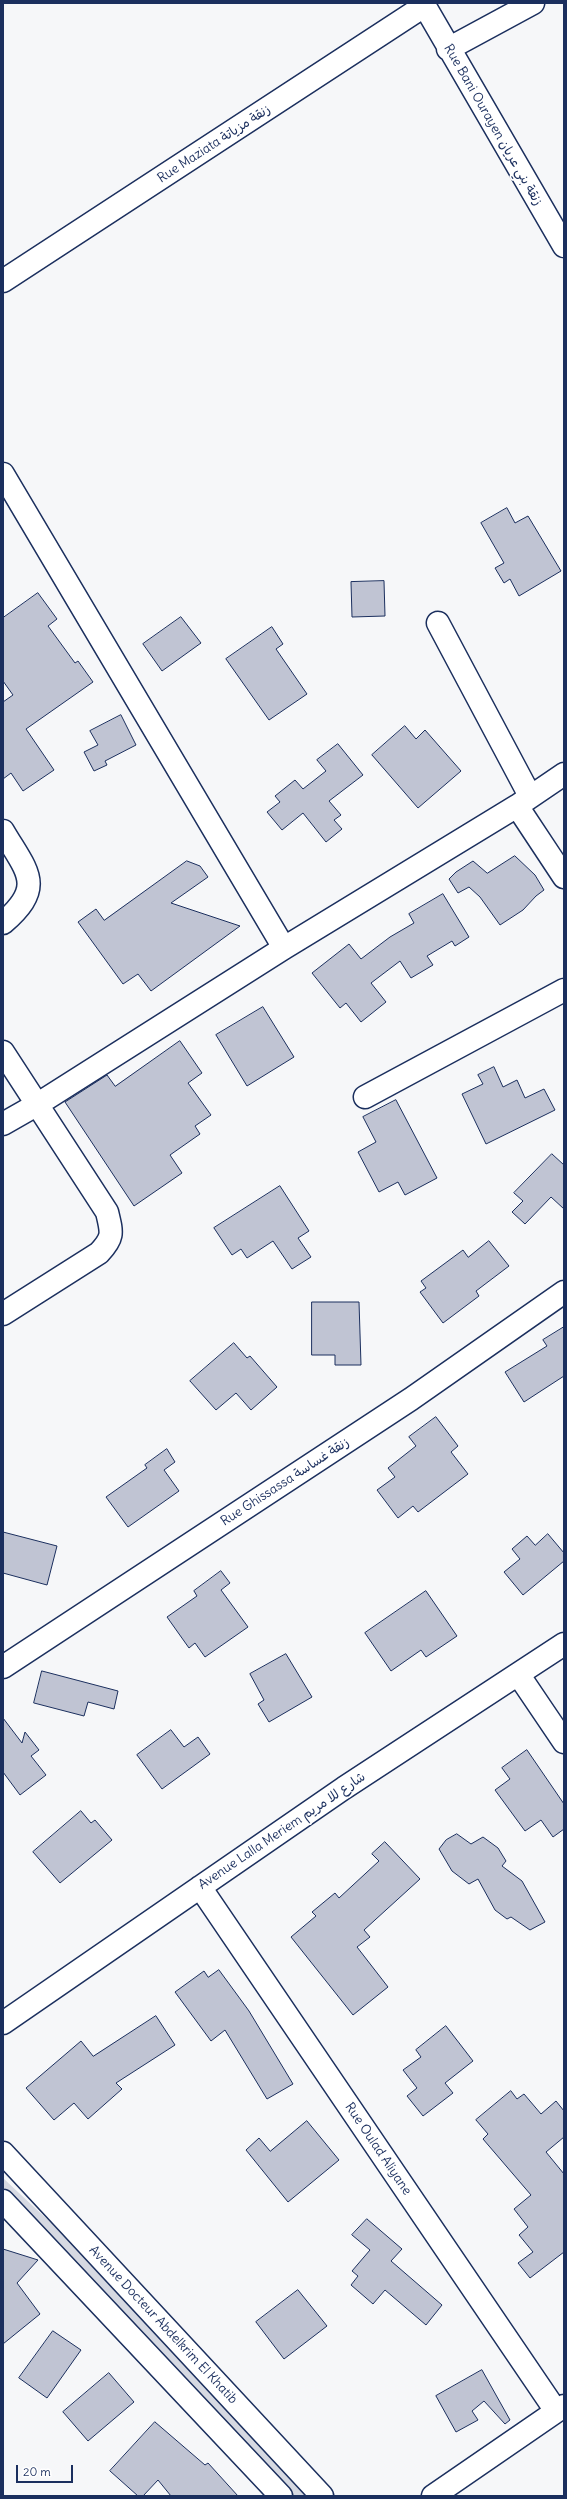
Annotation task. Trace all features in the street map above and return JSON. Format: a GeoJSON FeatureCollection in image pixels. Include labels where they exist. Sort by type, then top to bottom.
{"type":"FeatureCollection","features":[{"type":"Feature","properties":{"kind":"street"},"geometry":{"type":"LineString","coordinates":[[448,49],[533,3]]}},
{"type":"Feature","properties":{"kind":"street","name":"Rue Bani Ourayen زنقة بني عريان"},"geometry":{"type":"LineString","coordinates":[[424,5],[448,49],[564,246]]}},
{"type":"Feature","properties":{"kind":"street","name":"Rue Maziata زنقة مزياتة"},"geometry":{"type":"LineString","coordinates":[[3,281],[424,5]]}},
{"type":"Feature","properties":{"kind":"street"},"geometry":{"type":"LineString","coordinates":[[3,474],[284,948]]}},
{"type":"Feature","properties":{"kind":"street"},"geometry":{"type":"LineString","coordinates":[[438,623],[524,801],[564,877]]}},
{"type":"Feature","properties":{"kind":"street"},"geometry":{"type":"LineString","coordinates":[[3,1124],[38,1104],[284,948],[524,801],[564,774]]}},
{"type":"Feature","properties":{"kind":"street"},"geometry":{"type":"LineString","coordinates":[[3,831],[29,876],[26,900],[3,924]]}},
{"type":"Feature","properties":{"kind":"street"},"geometry":{"type":"LineString","coordinates":[[365,1097],[564,990]]}},
{"type":"Feature","properties":{"kind":"street"},"geometry":{"type":"LineString","coordinates":[[3,1052],[107,1212],[112,1233],[107,1244],[99,1253],[3,1314]]}},
{"type":"Feature","properties":{"kind":"street","name":"Rue Ghissassa زنقة غساسة"},"geometry":{"type":"LineString","coordinates":[[3,1667],[411,1399],[564,1292]]}},
{"type":"Feature","properties":{"kind":"street","name":"Avenue Lalla Meriem شارع للا مريم"},"geometry":{"type":"LineString","coordinates":[[3,2023],[344,1788],[564,1644]]}},
{"type":"Feature","properties":{"kind":"street"},"geometry":{"type":"LineString","coordinates":[[518,1674],[564,1742]]}},
{"type":"Feature","properties":{"kind":"street","name":"Rue Oulad Aliyane"},"geometry":{"type":"LineString","coordinates":[[200,1887],[560,2409]]}},
{"type":"Feature","properties":{"kind":"street","name":"Avenue Docteur Abdelkrim El Khatib"},"geometry":{"type":"LineString","coordinates":[[3,2153],[322,2496]]}},
{"type":"Feature","properties":{"kind":"street"},"geometry":{"type":"LineString","coordinates":[[3,2201],[281,2496]]}},
{"type":"Feature","properties":{"kind":"street"},"geometry":{"type":"LineString","coordinates":[[434,2496],[560,2409]]}},
{"type":"Feature","properties":{"kind":"shaded area"},"geometry":{"type":"Polygon","coordinates":[[[3,2178],[50,2222],[307,2496],[292,2496],[3,2187],[3,2178]]]}},
{"type":"Feature","properties":{"kind":"building"},"geometry":{"type":"Polygon","coordinates":[[[507,508],[515,523],[528,516],[561,571],[519,596],[510,579],[504,583],[495,568],[504,563],[481,523],[507,508]]]}},
{"type":"Feature","properties":{"kind":"building"},"geometry":{"type":"Polygon","coordinates":[[[384,581],[385,616],[352,617],[351,582],[384,581]]]}},
{"type":"Feature","properties":{"kind":"building"},"geometry":{"type":"Polygon","coordinates":[[[38,593],[57,619],[48,626],[75,663],[78,661],[93,682],[26,729],[54,770],[23,791],[11,773],[3,779],[3,702],[13,695],[3,681],[3,618],[38,593]]]}},
{"type":"Feature","properties":{"kind":"building"},"geometry":{"type":"Polygon","coordinates":[[[181,617],[201,643],[162,671],[143,644],[181,617]]]}},
{"type":"Feature","properties":{"kind":"building"},"geometry":{"type":"Polygon","coordinates":[[[272,627],[283,644],[276,649],[307,694],[269,720],[226,659],[272,627]]]}},
{"type":"Feature","properties":{"kind":"building"},"geometry":{"type":"Polygon","coordinates":[[[121,715],[136,745],[105,761],[107,765],[94,771],[84,752],[98,745],[90,731],[121,715]]]}},
{"type":"Feature","properties":{"kind":"building"},"geometry":{"type":"Polygon","coordinates":[[[405,726],[416,739],[425,730],[461,771],[418,808],[372,755],[405,726]]]}},
{"type":"Feature","properties":{"kind":"building"},"geometry":{"type":"Polygon","coordinates":[[[338,744],[363,775],[329,801],[341,815],[334,820],[342,829],[326,842],[303,813],[282,830],[267,812],[280,802],[275,796],[295,780],[303,789],[326,771],[317,760],[338,744]]]}},
{"type":"Feature","properties":{"kind":"building"},"geometry":{"type":"Polygon","coordinates":[[[515,856],[535,875],[544,890],[523,910],[500,925],[480,897],[469,887],[458,893],[449,879],[456,872],[473,861],[487,873],[515,856]]]}},
{"type":"Feature","properties":{"kind":"building"},"geometry":{"type":"Polygon","coordinates":[[[187,861],[200,866],[208,877],[171,903],[240,926],[151,991],[138,974],[123,984],[78,922],[96,909],[104,920],[187,861]]]}},
{"type":"Feature","properties":{"kind":"building"},"geometry":{"type":"Polygon","coordinates":[[[443,894],[469,937],[455,946],[452,941],[427,956],[433,965],[411,978],[400,961],[371,983],[386,1002],[361,1022],[346,1003],[340,1008],[312,973],[349,944],[361,959],[390,937],[414,923],[409,914],[443,894]]]}},
{"type":"Feature","properties":{"kind":"building"},"geometry":{"type":"Polygon","coordinates":[[[263,1007],[294,1057],[247,1086],[216,1035],[263,1007]]]}},
{"type":"Feature","properties":{"kind":"building"},"geometry":{"type":"Polygon","coordinates":[[[180,1041],[202,1073],[188,1083],[211,1115],[195,1126],[200,1134],[170,1155],[182,1173],[134,1206],[65,1102],[107,1075],[115,1086],[180,1041]]]}},
{"type":"Feature","properties":{"kind":"building"},"geometry":{"type":"Polygon","coordinates":[[[494,1067],[503,1087],[517,1080],[525,1098],[544,1089],[555,1110],[486,1144],[462,1094],[483,1084],[478,1075],[494,1067]]]}},
{"type":"Feature","properties":{"kind":"building"},"geometry":{"type":"Polygon","coordinates":[[[396,1100],[437,1178],[405,1195],[398,1182],[379,1192],[358,1152],[376,1142],[363,1117],[396,1100]]]}},
{"type":"Feature","properties":{"kind":"building"},"geometry":{"type":"Polygon","coordinates":[[[552,1154],[564,1165],[564,1209],[551,1197],[525,1224],[512,1212],[523,1201],[514,1193],[552,1154]]]}},
{"type":"Feature","properties":{"kind":"building"},"geometry":{"type":"Polygon","coordinates":[[[280,1186],[309,1231],[298,1238],[311,1257],[292,1269],[273,1241],[247,1258],[241,1249],[232,1255],[214,1228],[280,1186]]]}},
{"type":"Feature","properties":{"kind":"building"},"geometry":{"type":"Polygon","coordinates":[[[489,1241],[509,1266],[476,1291],[479,1296],[443,1323],[420,1292],[426,1288],[421,1281],[463,1250],[468,1257],[489,1241]]]}},
{"type":"Feature","properties":{"kind":"building"},"geometry":{"type":"Polygon","coordinates":[[[312,1302],[359,1302],[361,1365],[335,1365],[335,1355],[312,1355],[312,1302]]]}},
{"type":"Feature","properties":{"kind":"building"},"geometry":{"type":"Polygon","coordinates":[[[564,1327],[564,1376],[524,1402],[505,1372],[547,1346],[543,1340],[564,1327]]]}},
{"type":"Feature","properties":{"kind":"building"},"geometry":{"type":"Polygon","coordinates":[[[234,1343],[247,1358],[250,1356],[277,1387],[251,1410],[236,1393],[216,1410],[190,1381],[234,1343]]]}},
{"type":"Feature","properties":{"kind":"building"},"geometry":{"type":"Polygon","coordinates":[[[436,1417],[458,1446],[451,1452],[468,1474],[418,1512],[413,1506],[398,1518],[377,1490],[395,1477],[388,1468],[416,1446],[409,1437],[436,1417]]]}},
{"type":"Feature","properties":{"kind":"building"},"geometry":{"type":"Polygon","coordinates":[[[167,1449],[175,1462],[164,1470],[179,1491],[128,1527],[106,1497],[147,1468],[145,1465],[167,1449]]]}},
{"type":"Feature","properties":{"kind":"building"},"geometry":{"type":"Polygon","coordinates":[[[3,1532],[57,1546],[47,1585],[3,1573],[3,1532]]]}},
{"type":"Feature","properties":{"kind":"building"},"geometry":{"type":"Polygon","coordinates":[[[548,1534],[564,1553],[564,1561],[523,1595],[504,1572],[520,1559],[512,1549],[527,1536],[535,1545],[548,1534]]]}},
{"type":"Feature","properties":{"kind":"building"},"geometry":{"type":"Polygon","coordinates":[[[221,1571],[230,1583],[221,1590],[248,1627],[205,1657],[195,1643],[189,1648],[167,1617],[197,1596],[194,1591],[221,1571]]]}},
{"type":"Feature","properties":{"kind":"building"},"geometry":{"type":"Polygon","coordinates":[[[426,1591],[457,1636],[426,1657],[421,1650],[391,1671],[365,1633],[426,1591]]]}},
{"type":"Feature","properties":{"kind":"building"},"geometry":{"type":"Polygon","coordinates":[[[286,1654],[312,1697],[269,1722],[258,1704],[264,1700],[250,1674],[286,1654]]]}},
{"type":"Feature","properties":{"kind":"building"},"geometry":{"type":"Polygon","coordinates":[[[42,1671],[118,1691],[114,1709],[88,1702],[84,1716],[34,1703],[42,1671]]]}},
{"type":"Feature","properties":{"kind":"building"},"geometry":{"type":"Polygon","coordinates":[[[3,1718],[22,1743],[25,1732],[39,1750],[31,1756],[46,1775],[20,1795],[3,1772],[3,1718]]]}},
{"type":"Feature","properties":{"kind":"building"},"geometry":{"type":"Polygon","coordinates":[[[171,1730],[184,1747],[198,1737],[210,1754],[162,1789],[137,1755],[171,1730]]]}},
{"type":"Feature","properties":{"kind":"building"},"geometry":{"type":"Polygon","coordinates":[[[527,1750],[564,1804],[564,1829],[553,1837],[541,1820],[525,1831],[495,1790],[510,1779],[502,1768],[527,1750]]]}},
{"type":"Feature","properties":{"kind":"building"},"geometry":{"type":"Polygon","coordinates":[[[81,1811],[91,1823],[95,1820],[112,1840],[60,1883],[33,1852],[81,1811]]]}},
{"type":"Feature","properties":{"kind":"building"},"geometry":{"type":"Polygon","coordinates":[[[457,1834],[471,1844],[483,1837],[498,1848],[506,1861],[502,1866],[522,1881],[545,1922],[530,1930],[511,1917],[507,1919],[495,1910],[478,1879],[469,1884],[452,1871],[439,1849],[446,1840],[457,1834]]]}},
{"type":"Feature","properties":{"kind":"building"},"geometry":{"type":"Polygon","coordinates":[[[385,1842],[420,1879],[364,1930],[370,1937],[357,1947],[388,1987],[353,2015],[291,1937],[316,1916],[312,1912],[335,1893],[339,1898],[379,1861],[372,1854],[385,1842]]]}},
{"type":"Feature","properties":{"kind":"building"},"geometry":{"type":"Polygon","coordinates":[[[219,1970],[249,2011],[293,2084],[267,2099],[225,2030],[211,2041],[175,1992],[204,1971],[208,1977],[219,1970]]]}},
{"type":"Feature","properties":{"kind":"building"},"geometry":{"type":"Polygon","coordinates":[[[156,2016],[175,2045],[116,2083],[122,2089],[88,2119],[74,2103],[54,2120],[26,2088],[81,2041],[93,2056],[156,2016]]]}},
{"type":"Feature","properties":{"kind":"building"},"geometry":{"type":"Polygon","coordinates":[[[446,2026],[473,2061],[445,2083],[453,2093],[423,2116],[407,2096],[417,2088],[403,2070],[421,2057],[416,2050],[446,2026]]]}},
{"type":"Feature","properties":{"kind":"building"},"geometry":{"type":"Polygon","coordinates":[[[511,2091],[517,2099],[524,2094],[541,2114],[556,2101],[564,2111],[564,2137],[546,2152],[564,2174],[564,2252],[530,2278],[518,2263],[533,2252],[519,2235],[528,2227],[514,2209],[531,2195],[483,2139],[488,2134],[476,2120],[511,2091]]]}},
{"type":"Feature","properties":{"kind":"building"},"geometry":{"type":"Polygon","coordinates":[[[307,2121],[339,2160],[288,2202],[246,2150],[259,2138],[270,2151],[307,2121]]]}},
{"type":"Feature","properties":{"kind":"building"},"geometry":{"type":"Polygon","coordinates":[[[367,2219],[402,2249],[391,2261],[442,2305],[426,2325],[385,2290],[373,2304],[351,2285],[358,2276],[352,2271],[370,2250],[352,2235],[367,2219]]]}},
{"type":"Feature","properties":{"kind":"building"},"geometry":{"type":"Polygon","coordinates":[[[3,2249],[38,2260],[17,2283],[40,2314],[3,2344],[3,2249]]]}},
{"type":"Feature","properties":{"kind":"building"},"geometry":{"type":"Polygon","coordinates":[[[298,2290],[327,2326],[284,2359],[256,2322],[298,2290]]]}},
{"type":"Feature","properties":{"kind":"building"},"geometry":{"type":"Polygon","coordinates":[[[53,2331],[81,2350],[47,2398],[19,2378],[53,2331]]]}},
{"type":"Feature","properties":{"kind":"building"},"geometry":{"type":"Polygon","coordinates":[[[482,2370],[510,2420],[505,2424],[484,2401],[472,2411],[478,2420],[456,2432],[436,2396],[482,2370]]]}},
{"type":"Feature","properties":{"kind":"building"},"geometry":{"type":"Polygon","coordinates":[[[109,2373],[134,2402],[88,2441],[63,2412],[109,2373]]]}},
{"type":"Feature","properties":{"kind":"building"},"geometry":{"type":"Polygon","coordinates":[[[155,2422],[205,2465],[208,2463],[238,2496],[171,2496],[158,2480],[143,2496],[138,2496],[110,2471],[155,2422]]]}}]}
